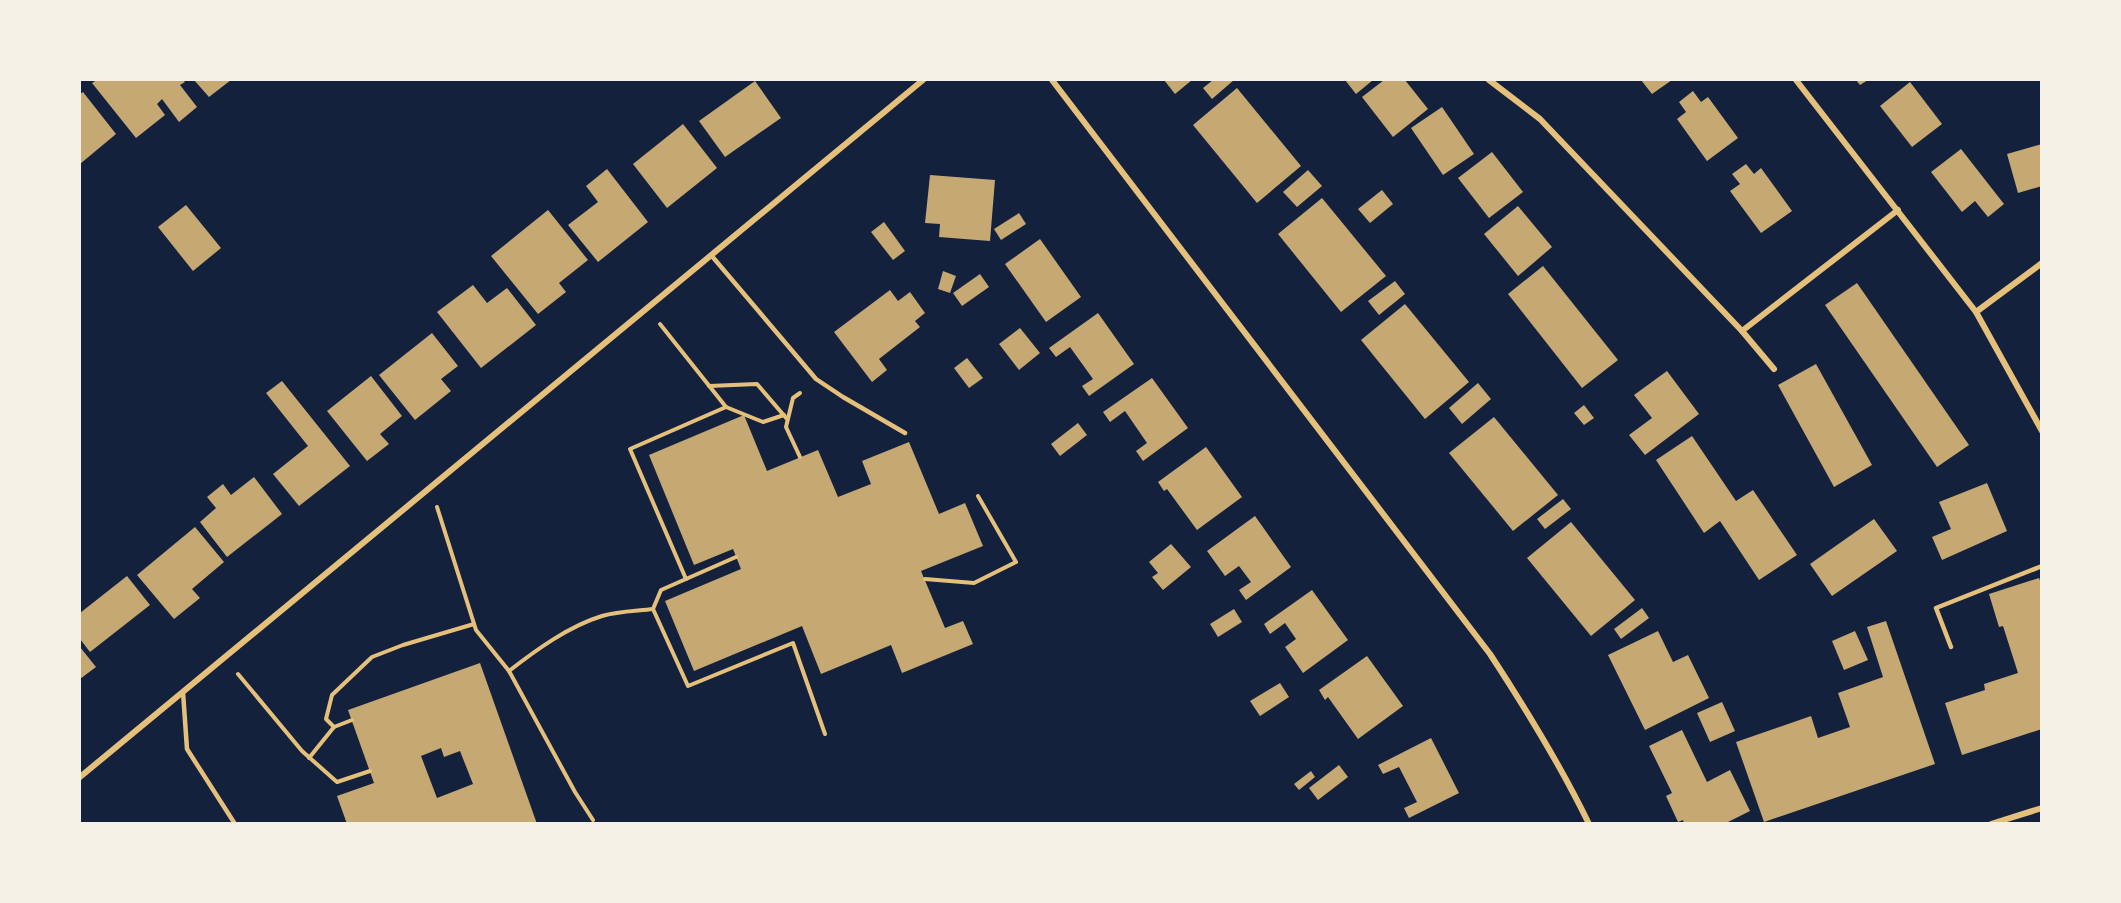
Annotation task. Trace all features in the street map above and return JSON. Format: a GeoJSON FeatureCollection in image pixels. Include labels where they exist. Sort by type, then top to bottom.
{"type":"FeatureCollection","features":[{"type":"Feature","properties":{"kind":"street"},"geometry":{"type":"LineString","coordinates":[[80,777],[922,80]]}},
{"type":"Feature","properties":{"kind":"street"},"geometry":{"type":"LineString","coordinates":[[1052,80],[1490,654],[1527,710],[1566,777],[1589,824]]}},
{"type":"Feature","properties":{"kind":"street"},"geometry":{"type":"LineString","coordinates":[[1489,80],[1540,119],[1742,331],[1774,369]]}},
{"type":"Feature","properties":{"kind":"street"},"geometry":{"type":"LineString","coordinates":[[1796,80],[1976,312],[2042,431]]}},
{"type":"Feature","properties":{"kind":"street"},"geometry":{"type":"LineString","coordinates":[[1742,331],[1898,210]]}},
{"type":"Feature","properties":{"kind":"street"},"geometry":{"type":"LineString","coordinates":[[1976,312],[2042,263]]}},
{"type":"Feature","properties":{"kind":"street"},"geometry":{"type":"LineString","coordinates":[[1991,824],[2042,808]]}},
{"type":"Feature","properties":{"kind":"lane"},"geometry":{"type":"LineString","coordinates":[[711,255],[816,379],[905,433]]}},
{"type":"Feature","properties":{"kind":"lane"},"geometry":{"type":"LineString","coordinates":[[1951,647],[1936,608],[2042,566]]}},
{"type":"Feature","properties":{"kind":"lane"},"geometry":{"type":"LineString","coordinates":[[183,692],[187,749],[235,824]]}},
{"type":"Feature","properties":{"kind":"path"},"geometry":{"type":"LineString","coordinates":[[647,307],[726,407],[763,422],[785,417]]}},
{"type":"Feature","properties":{"kind":"path"},"geometry":{"type":"LineString","coordinates":[[800,457],[786,426],[785,417],[793,398],[816,379]]}},
{"type":"Feature","properties":{"kind":"path"},"geometry":{"type":"LineString","coordinates":[[709,386],[757,384],[785,417]]}},
{"type":"Feature","properties":{"kind":"path"},"geometry":{"type":"LineString","coordinates":[[686,579],[630,449],[726,407]]}},
{"type":"Feature","properties":{"kind":"path"},"geometry":{"type":"LineString","coordinates":[[431,487],[476,630],[509,671],[575,792],[593,820]]}},
{"type":"Feature","properties":{"kind":"path"},"geometry":{"type":"LineString","coordinates":[[925,579],[974,584],[1016,562],[978,496]]}},
{"type":"Feature","properties":{"kind":"path"},"geometry":{"type":"LineString","coordinates":[[736,557],[661,590],[653,609],[688,686],[793,643],[825,734]]}},
{"type":"Feature","properties":{"kind":"path"},"geometry":{"type":"LineString","coordinates":[[509,671],[524,659],[575,628],[602,616],[653,609]]}},
{"type":"Feature","properties":{"kind":"path"},"geometry":{"type":"LineString","coordinates":[[334,727],[326,719],[332,695],[372,657],[403,645],[474,624]]}},
{"type":"Feature","properties":{"kind":"path"},"geometry":{"type":"LineString","coordinates":[[225,657],[270,715],[309,758],[337,782],[370,771]]}},
{"type":"Feature","properties":{"kind":"path"},"geometry":{"type":"LineString","coordinates":[[309,758],[334,727],[352,720]]}},
{"type":"Feature","properties":{"kind":"building"},"geometry":{"type":"Polygon","coordinates":[[[97,80],[183,80],[185,82],[180,85],[197,107],[179,122],[162,99],[157,104],[165,115],[136,138],[92,83],[97,80]]]}},
{"type":"Feature","properties":{"kind":"building"},"geometry":{"type":"Polygon","coordinates":[[[194,80],[231,80],[209,97],[194,80]]]}},
{"type":"Feature","properties":{"kind":"building"},"geometry":{"type":"Polygon","coordinates":[[[1164,80],[1192,80],[1175,94],[1164,80]]]}},
{"type":"Feature","properties":{"kind":"building"},"geometry":{"type":"Polygon","coordinates":[[[1213,80],[1234,80],[1212,99],[1203,88],[1213,80]]]}},
{"type":"Feature","properties":{"kind":"building"},"geometry":{"type":"Polygon","coordinates":[[[1345,80],[1373,80],[1356,94],[1345,80]]]}},
{"type":"Feature","properties":{"kind":"building"},"geometry":{"type":"Polygon","coordinates":[[[1384,80],[1405,80],[1428,109],[1393,137],[1362,97],[1384,80]]]}},
{"type":"Feature","properties":{"kind":"building"},"geometry":{"type":"Polygon","coordinates":[[[1641,80],[1672,80],[1652,94],[1641,80]]]}},
{"type":"Feature","properties":{"kind":"building"},"geometry":{"type":"Polygon","coordinates":[[[1856,80],[1868,80],[1860,85],[1856,80]]]}},
{"type":"Feature","properties":{"kind":"building"},"geometry":{"type":"Polygon","coordinates":[[[755,81],[781,118],[725,157],[699,121],[755,81]]]}},
{"type":"Feature","properties":{"kind":"building"},"geometry":{"type":"Polygon","coordinates":[[[1910,82],[1942,124],[1912,147],[1880,106],[1910,82]]]}},
{"type":"Feature","properties":{"kind":"building"},"geometry":{"type":"Polygon","coordinates":[[[1237,88],[1301,166],[1257,203],[1193,125],[1237,88]]]}},
{"type":"Feature","properties":{"kind":"building"},"geometry":{"type":"Polygon","coordinates":[[[1693,91],[1701,102],[1708,97],[1738,138],[1707,161],[1677,119],[1686,112],[1679,102],[1693,91]]]}},
{"type":"Feature","properties":{"kind":"building"},"geometry":{"type":"Polygon","coordinates":[[[83,92],[116,134],[80,164],[80,94],[83,92]]]}},
{"type":"Feature","properties":{"kind":"building"},"geometry":{"type":"Polygon","coordinates":[[[1442,107],[1474,154],[1443,175],[1411,128],[1442,107]]]}},
{"type":"Feature","properties":{"kind":"building"},"geometry":{"type":"Polygon","coordinates":[[[683,124],[717,168],[667,208],[633,164],[683,124]]]}},
{"type":"Feature","properties":{"kind":"building"},"geometry":{"type":"Polygon","coordinates":[[[2042,144],[2042,186],[2018,193],[2007,154],[2042,144]]]}},
{"type":"Feature","properties":{"kind":"building"},"geometry":{"type":"Polygon","coordinates":[[[1961,149],[2004,204],[1988,217],[1975,201],[1962,212],[1931,172],[1961,149]]]}},
{"type":"Feature","properties":{"kind":"building"},"geometry":{"type":"Polygon","coordinates":[[[1492,152],[1523,192],[1489,218],[1458,178],[1492,152]]]}},
{"type":"Feature","properties":{"kind":"building"},"geometry":{"type":"Polygon","coordinates":[[[1746,164],[1754,174],[1761,168],[1792,211],[1761,233],[1730,191],[1740,184],[1732,174],[1746,164]]]}},
{"type":"Feature","properties":{"kind":"building"},"geometry":{"type":"Polygon","coordinates":[[[607,169],[648,222],[598,262],[568,225],[598,202],[586,186],[607,169]]]}},
{"type":"Feature","properties":{"kind":"building"},"geometry":{"type":"Polygon","coordinates":[[[1308,170],[1322,186],[1297,207],[1283,192],[1308,170]]]}},
{"type":"Feature","properties":{"kind":"building"},"geometry":{"type":"Polygon","coordinates":[[[930,175],[995,180],[990,241],[939,237],[940,224],[925,223],[930,175]]]}},
{"type":"Feature","properties":{"kind":"building"},"geometry":{"type":"Polygon","coordinates":[[[1382,190],[1393,204],[1370,223],[1358,209],[1382,190]]]}},
{"type":"Feature","properties":{"kind":"building"},"geometry":{"type":"Polygon","coordinates":[[[1322,198],[1386,276],[1341,312],[1278,234],[1322,198]]]}},
{"type":"Feature","properties":{"kind":"building"},"geometry":{"type":"Polygon","coordinates":[[[186,205],[221,248],[193,271],[158,227],[186,205]]]}},
{"type":"Feature","properties":{"kind":"building"},"geometry":{"type":"Polygon","coordinates":[[[1518,206],[1552,247],[1518,276],[1484,234],[1518,206]]]}},
{"type":"Feature","properties":{"kind":"building"},"geometry":{"type":"Polygon","coordinates":[[[548,210],[588,260],[559,283],[566,292],[538,314],[491,256],[548,210]]]}},
{"type":"Feature","properties":{"kind":"building"},"geometry":{"type":"Polygon","coordinates":[[[1019,213],[1026,224],[1001,240],[994,229],[1019,213]]]}},
{"type":"Feature","properties":{"kind":"building"},"geometry":{"type":"Polygon","coordinates":[[[884,222],[905,251],[893,260],[871,232],[884,222]]]}},
{"type":"Feature","properties":{"kind":"building"},"geometry":{"type":"Polygon","coordinates":[[[1040,239],[1081,297],[1046,322],[1005,264],[1040,239]]]}},
{"type":"Feature","properties":{"kind":"building"},"geometry":{"type":"Polygon","coordinates":[[[1543,266],[1618,360],[1582,388],[1508,294],[1543,266]]]}},
{"type":"Feature","properties":{"kind":"building"},"geometry":{"type":"Polygon","coordinates":[[[943,271],[956,276],[950,293],[938,289],[943,271]]]}},
{"type":"Feature","properties":{"kind":"building"},"geometry":{"type":"Polygon","coordinates":[[[980,274],[989,287],[962,306],[953,293],[980,274]]]}},
{"type":"Feature","properties":{"kind":"building"},"geometry":{"type":"Polygon","coordinates":[[[1395,281],[1405,294],[1379,315],[1368,301],[1395,281]]]}},
{"type":"Feature","properties":{"kind":"building"},"geometry":{"type":"Polygon","coordinates":[[[1857,283],[1969,445],[1937,467],[1825,305],[1857,283]]]}},
{"type":"Feature","properties":{"kind":"building"},"geometry":{"type":"Polygon","coordinates":[[[473,285],[487,303],[507,288],[536,325],[481,368],[437,312],[473,285]]]}},
{"type":"Feature","properties":{"kind":"building"},"geometry":{"type":"Polygon","coordinates":[[[890,290],[898,301],[910,292],[925,313],[915,321],[920,327],[879,359],[887,370],[872,382],[834,332],[890,290]]]}},
{"type":"Feature","properties":{"kind":"building"},"geometry":{"type":"Polygon","coordinates":[[[1405,304],[1469,382],[1425,419],[1361,340],[1405,304]]]}},
{"type":"Feature","properties":{"kind":"building"},"geometry":{"type":"Polygon","coordinates":[[[1098,313],[1134,364],[1089,396],[1082,386],[1093,379],[1070,347],[1056,357],[1049,348],[1098,313]]]}},
{"type":"Feature","properties":{"kind":"building"},"geometry":{"type":"Polygon","coordinates":[[[1020,328],[1040,353],[1019,370],[999,344],[1020,328]]]}},
{"type":"Feature","properties":{"kind":"building"},"geometry":{"type":"Polygon","coordinates":[[[432,333],[458,366],[441,379],[451,391],[415,420],[379,375],[432,333]]]}},
{"type":"Feature","properties":{"kind":"building"},"geometry":{"type":"Polygon","coordinates":[[[967,358],[983,378],[969,388],[954,368],[967,358]]]}},
{"type":"Feature","properties":{"kind":"building"},"geometry":{"type":"Polygon","coordinates":[[[1816,364],[1872,465],[1834,487],[1778,385],[1816,364]]]}},
{"type":"Feature","properties":{"kind":"building"},"geometry":{"type":"Polygon","coordinates":[[[1667,371],[1699,414],[1645,455],[1629,435],[1652,418],[1634,395],[1667,371]]]}},
{"type":"Feature","properties":{"kind":"building"},"geometry":{"type":"Polygon","coordinates":[[[371,376],[402,416],[380,434],[389,444],[367,461],[327,411],[371,376]]]}},
{"type":"Feature","properties":{"kind":"building"},"geometry":{"type":"Polygon","coordinates":[[[1152,378],[1188,428],[1143,461],[1136,451],[1147,443],[1125,411],[1110,422],[1103,412],[1152,378]]]}},
{"type":"Feature","properties":{"kind":"building"},"geometry":{"type":"Polygon","coordinates":[[[282,381],[350,466],[299,506],[273,474],[308,446],[266,393],[282,381]]]}},
{"type":"Feature","properties":{"kind":"building"},"geometry":{"type":"Polygon","coordinates":[[[1478,383],[1491,399],[1462,424],[1449,408],[1478,383]]]}},
{"type":"Feature","properties":{"kind":"building"},"geometry":{"type":"Polygon","coordinates":[[[1584,405],[1594,418],[1584,425],[1574,413],[1584,405]]]}},
{"type":"Feature","properties":{"kind":"building"},"geometry":{"type":"Polygon","coordinates":[[[744,415],[767,471],[818,450],[838,497],[871,484],[862,461],[909,442],[939,514],[965,503],[983,546],[921,571],[945,628],[963,621],[973,644],[902,673],[891,645],[821,674],[802,626],[694,671],[665,601],[741,569],[733,549],[694,565],[649,455],[744,415]]]}},
{"type":"Feature","properties":{"kind":"building"},"geometry":{"type":"Polygon","coordinates":[[[1494,417],[1558,495],[1513,531],[1449,453],[1494,417]]]}},
{"type":"Feature","properties":{"kind":"building"},"geometry":{"type":"Polygon","coordinates":[[[1078,423],[1087,435],[1060,456],[1051,444],[1078,423]]]}},
{"type":"Feature","properties":{"kind":"building"},"geometry":{"type":"Polygon","coordinates":[[[1692,436],[1736,501],[1753,490],[1797,555],[1759,580],[1720,521],[1704,533],[1656,460],[1692,436]]]}},
{"type":"Feature","properties":{"kind":"building"},"geometry":{"type":"Polygon","coordinates":[[[1206,447],[1242,497],[1197,530],[1167,489],[1164,491],[1158,482],[1206,447]]]}},
{"type":"Feature","properties":{"kind":"building"},"geometry":{"type":"Polygon","coordinates":[[[254,477],[282,514],[227,557],[200,522],[216,508],[207,497],[223,484],[231,495],[254,477]]]}},
{"type":"Feature","properties":{"kind":"building"},"geometry":{"type":"Polygon","coordinates":[[[1987,483],[2007,531],[1942,560],[1932,537],[1951,529],[1939,502],[1987,483]]]}},
{"type":"Feature","properties":{"kind":"building"},"geometry":{"type":"Polygon","coordinates":[[[1563,499],[1571,509],[1545,529],[1537,519],[1563,499]]]}},
{"type":"Feature","properties":{"kind":"building"},"geometry":{"type":"Polygon","coordinates":[[[1255,516],[1291,567],[1246,600],[1239,590],[1251,582],[1239,566],[1225,576],[1207,551],[1255,516]]]}},
{"type":"Feature","properties":{"kind":"building"},"geometry":{"type":"Polygon","coordinates":[[[1874,519],[1897,551],[1832,596],[1810,564],[1874,519]]]}},
{"type":"Feature","properties":{"kind":"building"},"geometry":{"type":"Polygon","coordinates":[[[1571,522],[1635,600],[1591,636],[1527,558],[1571,522]]]}},
{"type":"Feature","properties":{"kind":"building"},"geometry":{"type":"Polygon","coordinates":[[[195,527],[224,562],[192,589],[200,598],[174,619],[137,575],[195,527]]]}},
{"type":"Feature","properties":{"kind":"building"},"geometry":{"type":"Polygon","coordinates":[[[1171,544],[1191,567],[1163,590],[1152,577],[1158,573],[1149,562],[1171,544]]]}},
{"type":"Feature","properties":{"kind":"building"},"geometry":{"type":"Polygon","coordinates":[[[127,576],[150,605],[90,652],[80,639],[80,613],[127,576]]]}},
{"type":"Feature","properties":{"kind":"building"},"geometry":{"type":"Polygon","coordinates":[[[2039,578],[2042,586],[2042,729],[1962,755],[1945,703],[1985,690],[1984,684],[2018,673],[2003,626],[1999,627],[1989,594],[2039,578]]]}},
{"type":"Feature","properties":{"kind":"building"},"geometry":{"type":"Polygon","coordinates":[[[1312,590],[1348,640],[1303,673],[1285,647],[1296,639],[1285,623],[1270,634],[1264,624],[1312,590]]]}},
{"type":"Feature","properties":{"kind":"building"},"geometry":{"type":"Polygon","coordinates":[[[1642,608],[1649,618],[1621,639],[1614,629],[1642,608]]]}},
{"type":"Feature","properties":{"kind":"building"},"geometry":{"type":"Polygon","coordinates":[[[1234,609],[1242,622],[1218,637],[1210,624],[1234,609]]]}},
{"type":"Feature","properties":{"kind":"building"},"geometry":{"type":"Polygon","coordinates":[[[1886,621],[1935,764],[1764,822],[1736,742],[1811,716],[1818,738],[1850,727],[1838,693],[1883,677],[1867,627],[1886,621]]]}},
{"type":"Feature","properties":{"kind":"building"},"geometry":{"type":"Polygon","coordinates":[[[1658,631],[1673,662],[1688,655],[1709,698],[1645,730],[1608,655],[1658,631]]]}},
{"type":"Feature","properties":{"kind":"building"},"geometry":{"type":"Polygon","coordinates":[[[1855,631],[1868,660],[1844,670],[1832,641],[1855,631]]]}},
{"type":"Feature","properties":{"kind":"building"},"geometry":{"type":"Polygon","coordinates":[[[80,647],[96,667],[80,679],[80,647]]]}},
{"type":"Feature","properties":{"kind":"building"},"geometry":{"type":"Polygon","coordinates":[[[1367,656],[1403,706],[1358,739],[1328,697],[1325,700],[1319,690],[1367,656]]]}},
{"type":"Feature","properties":{"kind":"building"},"geometry":{"type":"Polygon","coordinates":[[[480,663],[537,824],[347,824],[337,796],[374,783],[348,710],[480,663]],[[441,748],[421,756],[437,798],[473,784],[460,751],[444,757],[441,748]]]}},
{"type":"Feature","properties":{"kind":"building"},"geometry":{"type":"Polygon","coordinates":[[[1280,683],[1289,697],[1260,716],[1250,701],[1280,683]]]}},
{"type":"Feature","properties":{"kind":"building"},"geometry":{"type":"Polygon","coordinates":[[[1722,702],[1735,731],[1710,742],[1697,713],[1722,702]]]}},
{"type":"Feature","properties":{"kind":"building"},"geometry":{"type":"Polygon","coordinates":[[[1682,730],[1707,782],[1730,770],[1750,811],[1724,824],[1684,824],[1683,820],[1678,822],[1666,796],[1672,793],[1649,746],[1682,730]]]}},
{"type":"Feature","properties":{"kind":"building"},"geometry":{"type":"Polygon","coordinates":[[[1431,738],[1459,793],[1409,818],[1404,808],[1417,802],[1399,767],[1383,774],[1378,765],[1431,738]]]}},
{"type":"Feature","properties":{"kind":"building"},"geometry":{"type":"Polygon","coordinates":[[[1339,765],[1348,777],[1318,800],[1309,788],[1339,765]]]}},
{"type":"Feature","properties":{"kind":"building"},"geometry":{"type":"Polygon","coordinates":[[[1311,771],[1315,777],[1299,790],[1294,784],[1311,771]]]}}]}
